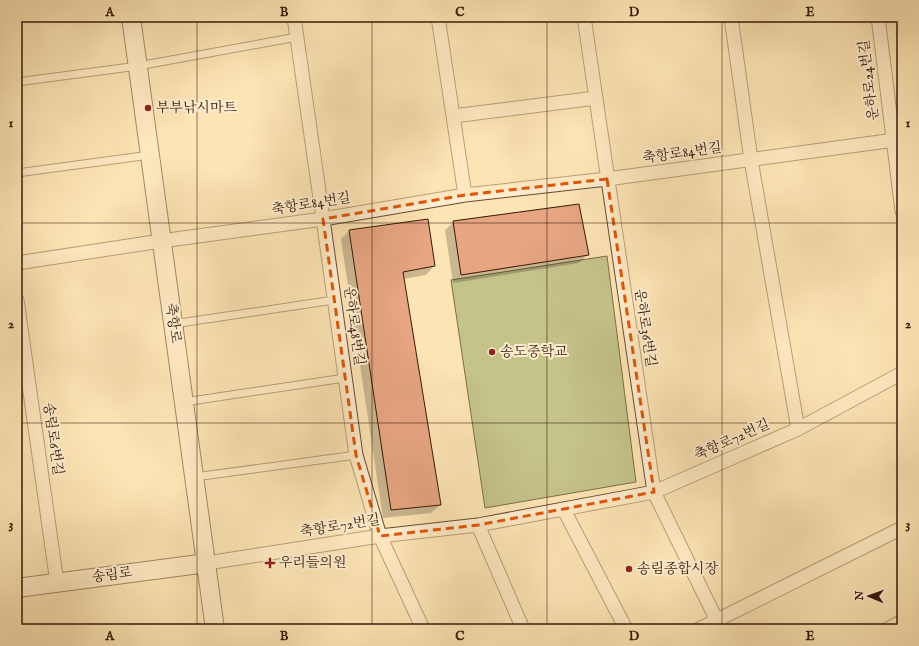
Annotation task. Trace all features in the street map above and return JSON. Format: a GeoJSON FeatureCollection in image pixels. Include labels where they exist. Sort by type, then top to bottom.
{"type":"FeatureCollection","features":[{"type":"Feature","properties":{"kind":"street","name":"축항로"},"geometry":{"type":"LineString","coordinates":[[131,17],[215,629]]}},
{"type":"Feature","properties":{"kind":"street","name":"운하로48번길"},"geometry":{"type":"LineString","coordinates":[[294,17],[356,455],[380,536],[423,629]]}},
{"type":"Feature","properties":{"kind":"street"},"geometry":{"type":"LineString","coordinates":[[438,17],[465,195]]}},
{"type":"Feature","properties":{"kind":"street","name":"운하로36번길"},"geometry":{"type":"LineString","coordinates":[[584,17],[654,492],[718,624]]}},
{"type":"Feature","properties":{"kind":"street"},"geometry":{"type":"LineString","coordinates":[[731,17],[751,160],[798,429]]}},
{"type":"Feature","properties":{"kind":"street","name":"운하로24번길"},"geometry":{"type":"LineString","coordinates":[[878,17],[897,140],[902,211]]}},
{"type":"Feature","properties":{"kind":"street"},"geometry":{"type":"LineString","coordinates":[[453,116],[596,98]]}},
{"type":"Feature","properties":{"kind":"street","name":"축항로84번길"},"geometry":{"type":"LineString","coordinates":[[17,263],[161,241],[323,219],[465,195],[607,180],[897,140]]}},
{"type":"Feature","properties":{"kind":"street","name":"송림로6번길"},"geometry":{"type":"LineString","coordinates":[[17,300],[56,583]]}},
{"type":"Feature","properties":{"kind":"street","name":"축항로72번길"},"geometry":{"type":"LineString","coordinates":[[207,563],[380,536],[478,525],[654,492],[798,429],[902,373]]}},
{"type":"Feature","properties":{"kind":"street"},"geometry":{"type":"LineString","coordinates":[[564,510],[626,629]]}},
{"type":"Feature","properties":{"kind":"street"},"geometry":{"type":"LineString","coordinates":[[478,525],[522,629]]}},
{"type":"Feature","properties":{"kind":"street"},"geometry":{"type":"LineString","coordinates":[[699,629],[718,624],[902,528]]}},
{"type":"Feature","properties":{"kind":"street","name":"송림로"},"geometry":{"type":"LineString","coordinates":[[17,588],[207,563]]}},
{"type":"Feature","properties":{"kind":"lane"},"geometry":{"type":"LineString","coordinates":[[17,82],[138,66],[297,37]]}},
{"type":"Feature","properties":{"kind":"lane"},"geometry":{"type":"LineString","coordinates":[[17,173],[150,155]]}},
{"type":"Feature","properties":{"kind":"lane"},"geometry":{"type":"LineString","coordinates":[[173,324],[334,300]]}},
{"type":"Feature","properties":{"kind":"lane"},"geometry":{"type":"LineString","coordinates":[[184,402],[346,378]]}},
{"type":"Feature","properties":{"kind":"lane"},"geometry":{"type":"LineString","coordinates":[[195,477],[356,455]]}},
{"type":"Feature","properties":{"kind":"lane"},"geometry":{"type":"LineString","coordinates":[[881,629],[902,618]]}},
{"type":"Feature","properties":{"kind":"highlighted area"},"geometry":{"type":"Polygon","coordinates":[[[607,179],[654,492],[478,525],[380,536],[356,455],[323,219],[465,195],[607,179]]]}},
{"type":"Feature","properties":{"kind":"shaded area"},"geometry":{"type":"Polygon","coordinates":[[[607,256],[636,482],[485,508],[451,280],[607,256]]]}},
{"type":"Feature","properties":{"kind":"building"},"geometry":{"type":"Polygon","coordinates":[[[579,204],[589,255],[461,275],[453,221],[579,204]]]}},
{"type":"Feature","properties":{"kind":"building"},"geometry":{"type":"Polygon","coordinates":[[[428,219],[435,266],[403,272],[441,505],[391,510],[349,230],[428,219]]]}},
{"type":"Feature","properties":{"kind":"place","name":"부부낚시마트"},"geometry":{"type":"Point","coordinates":[148,108]}},
{"type":"Feature","properties":{"kind":"place","name":"송도중학교"},"geometry":{"type":"Point","coordinates":[492,352]}},
{"type":"Feature","properties":{"kind":"place","name":"우리들의원"},"geometry":{"type":"Point","coordinates":[270,563]}},
{"type":"Feature","properties":{"kind":"place","name":"송림종합시장"},"geometry":{"type":"Point","coordinates":[629,569]}}]}
